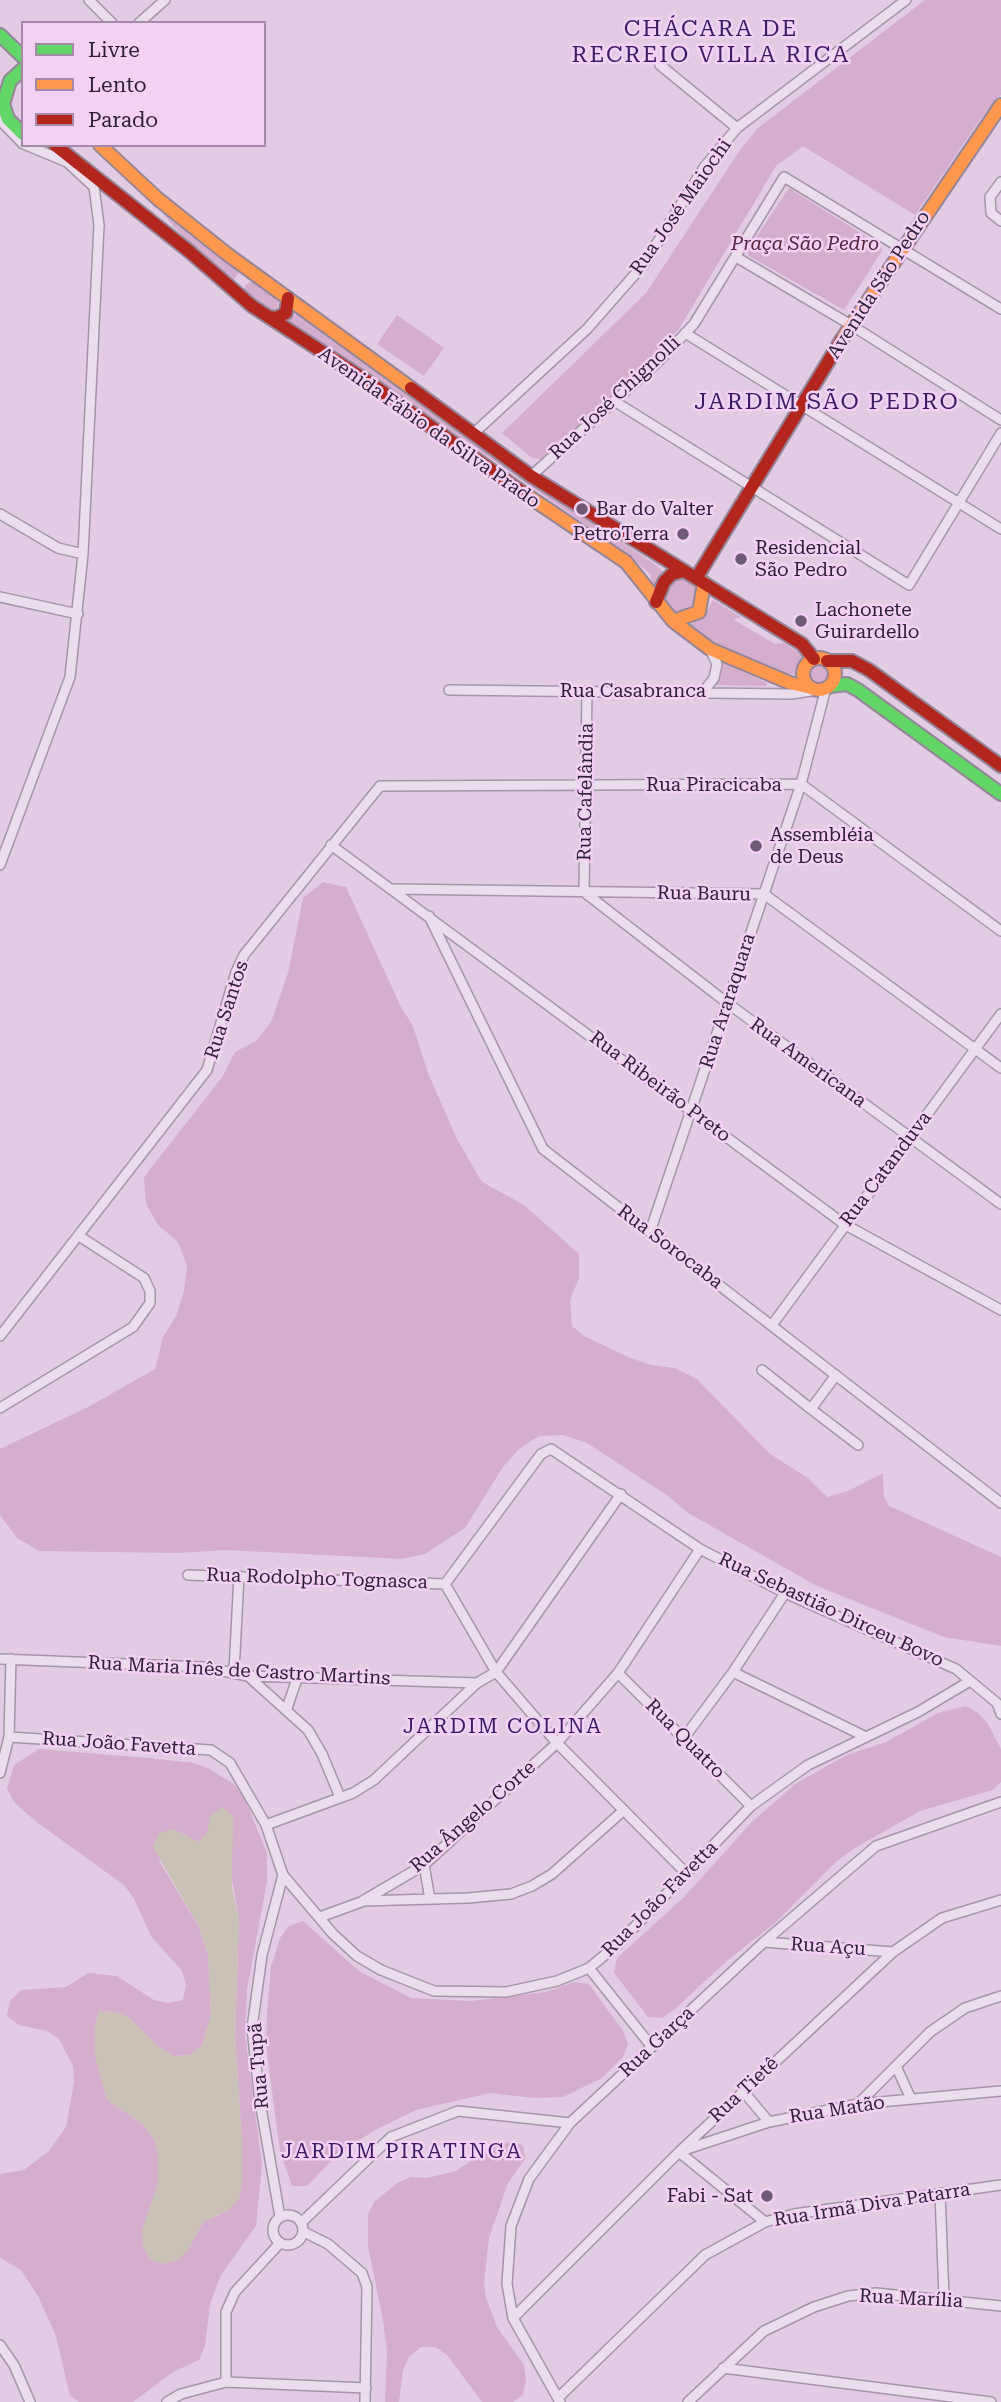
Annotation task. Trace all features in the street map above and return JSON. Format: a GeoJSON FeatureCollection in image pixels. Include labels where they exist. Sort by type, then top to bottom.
{"type":"FeatureCollection","features":[{"type":"Feature","properties":{"kind":"main road"},"geometry":{"type":"LineString","coordinates":[[0,35],[21,55]]}},
{"type":"Feature","properties":{"kind":"main road"},"geometry":{"type":"LineString","coordinates":[[21,71],[3,86],[8,119],[21,132]]}},
{"type":"Feature","properties":{"kind":"main road","name":"Avenida São Pedro"},"geometry":{"type":"LineString","coordinates":[[700,580],[750,484],[902,247],[1001,105]]}},
{"type":"Feature","properties":{"kind":"main road","name":"Avenida Fábio da Silva Prado"},"geometry":{"type":"LineString","coordinates":[[58,147],[190,252],[236,293],[626,562],[673,621],[710,649],[790,683],[821,688],[848,684],[1001,794]]}},
{"type":"Feature","properties":{"kind":"main road","name":"Avenida Fábio da Silva Prado"},"geometry":{"type":"LineString","coordinates":[[102,147],[158,199],[531,476],[700,580],[821,660]]}},
{"type":"Feature","properties":{"kind":"main road"},"geometry":{"type":"LineString","coordinates":[[236,293],[240,277],[252,271]]}},
{"type":"Feature","properties":{"kind":"main road"},"geometry":{"type":"LineString","coordinates":[[268,316],[280,318],[286,313],[288,298]]}},
{"type":"Feature","properties":{"kind":"main road"},"geometry":{"type":"LineString","coordinates":[[656,602],[664,582],[672,573],[684,571]]}},
{"type":"Feature","properties":{"kind":"main road"},"geometry":{"type":"LineString","coordinates":[[673,621],[699,612],[704,603],[700,580]]}},
{"type":"Feature","properties":{"kind":"main road"},"geometry":{"type":"LineString","coordinates":[[821,660],[834,673],[821,688],[804,680],[804,670],[821,660],[852,662],[869,670],[1001,766]]}},
{"type":"Feature","properties":{"kind":"street"},"geometry":{"type":"LineString","coordinates":[[89,0],[111,21]]}},
{"type":"Feature","properties":{"kind":"street"},"geometry":{"type":"LineString","coordinates":[[141,21],[165,0]]}},
{"type":"Feature","properties":{"kind":"street","name":"Rua José Maiochi"},"geometry":{"type":"LineString","coordinates":[[474,434],[587,329],[644,264],[705,166],[737,128],[906,0]]}},
{"type":"Feature","properties":{"kind":"street"},"geometry":{"type":"LineString","coordinates":[[660,65],[737,128]]}},
{"type":"Feature","properties":{"kind":"street"},"geometry":{"type":"LineString","coordinates":[[0,120],[21,141]]}},
{"type":"Feature","properties":{"kind":"street"},"geometry":{"type":"LineString","coordinates":[[0,865],[70,677],[83,554],[99,225],[94,187],[67,162],[30,147]]}},
{"type":"Feature","properties":{"kind":"street","name":"Rua José Chignolli"},"geometry":{"type":"LineString","coordinates":[[531,476],[659,361],[685,333],[736,257],[784,177],[902,247]]}},
{"type":"Feature","properties":{"kind":"street"},"geometry":{"type":"LineString","coordinates":[[1001,181],[989,197],[991,214],[1001,221]]}},
{"type":"Feature","properties":{"kind":"street"},"geometry":{"type":"LineString","coordinates":[[902,247],[1001,309]]}},
{"type":"Feature","properties":{"kind":"street"},"geometry":{"type":"LineString","coordinates":[[736,257],[851,325],[1001,421]]}},
{"type":"Feature","properties":{"kind":"street"},"geometry":{"type":"LineString","coordinates":[[685,333],[1001,529]]}},
{"type":"Feature","properties":{"kind":"street"},"geometry":{"type":"LineString","coordinates":[[614,401],[909,585],[1001,433]]}},
{"type":"Feature","properties":{"kind":"street"},"geometry":{"type":"LineString","coordinates":[[0,514],[58,548],[83,554]]}},
{"type":"Feature","properties":{"kind":"street"},"geometry":{"type":"LineString","coordinates":[[0,597],[78,614]]}},
{"type":"Feature","properties":{"kind":"street"},"geometry":{"type":"LineString","coordinates":[[704,691],[714,678],[717,664],[710,649]]}},
{"type":"Feature","properties":{"kind":"street","name":"Rua Casabranca"},"geometry":{"type":"LineString","coordinates":[[449,691],[704,691],[791,694],[821,688]]}},
{"type":"Feature","properties":{"kind":"street","name":"Rua Araraquara"},"geometry":{"type":"LineString","coordinates":[[650,1232],[801,784],[821,688]]}},
{"type":"Feature","properties":{"kind":"street","name":"Rua Cafelândia"},"geometry":{"type":"LineString","coordinates":[[584,892],[587,691]]}},
{"type":"Feature","properties":{"kind":"street","name":"Rua Piracicaba"},"geometry":{"type":"LineString","coordinates":[[380,786],[801,784],[1001,931]]}},
{"type":"Feature","properties":{"kind":"street","name":"Rua Santos"},"geometry":{"type":"LineString","coordinates":[[0,1336],[207,1070],[236,972],[244,955],[380,786]]}},
{"type":"Feature","properties":{"kind":"street","name":"Rua Ribeirão Preto"},"geometry":{"type":"LineString","coordinates":[[331,845],[844,1224],[1001,1310]]}},
{"type":"Feature","properties":{"kind":"street","name":"Rua Bauru"},"geometry":{"type":"LineString","coordinates":[[392,888],[764,894],[1001,1068]]}},
{"type":"Feature","properties":{"kind":"street","name":"Rua Americana"},"geometry":{"type":"LineString","coordinates":[[584,892],[726,1002],[1001,1204]]}},
{"type":"Feature","properties":{"kind":"street","name":"Rua Sorocaba"},"geometry":{"type":"LineString","coordinates":[[429,916],[543,1149],[1001,1503]]}},
{"type":"Feature","properties":{"kind":"street","name":"Rua Catanduva"},"geometry":{"type":"LineString","coordinates":[[772,1325],[1001,1014]]}},
{"type":"Feature","properties":{"kind":"street"},"geometry":{"type":"LineString","coordinates":[[0,1408],[133,1328],[150,1303],[150,1291],[144,1278],[79,1236]]}},
{"type":"Feature","properties":{"kind":"street"},"geometry":{"type":"LineString","coordinates":[[762,1370],[858,1445]]}},
{"type":"Feature","properties":{"kind":"street"},"geometry":{"type":"LineString","coordinates":[[811,1409],[836,1375]]}},
{"type":"Feature","properties":{"kind":"street","name":"Rua Sebastião Dirceu Bovo"},"geometry":{"type":"LineString","coordinates":[[445,1584],[541,1454],[551,1449],[700,1549],[785,1593],[956,1668],[997,1703],[1001,1714]]}},
{"type":"Feature","properties":{"kind":"street"},"geometry":{"type":"LineString","coordinates":[[266,1825],[340,1797],[374,1780],[478,1683],[496,1672],[621,1494]]}},
{"type":"Feature","properties":{"kind":"street","name":"Rua Ângelo Corte"},"geometry":{"type":"LineString","coordinates":[[320,1917],[360,1902],[424,1865],[557,1743],[618,1673],[700,1549]]}},
{"type":"Feature","properties":{"kind":"street","name":"Rua Rodolpho Tognasca"},"geometry":{"type":"LineString","coordinates":[[188,1575],[445,1584]]}},
{"type":"Feature","properties":{"kind":"street"},"geometry":{"type":"LineString","coordinates":[[234,1671],[239,1576]]}},
{"type":"Feature","properties":{"kind":"street"},"geometry":{"type":"LineString","coordinates":[[445,1584],[496,1672],[557,1743],[687,1874]]}},
{"type":"Feature","properties":{"kind":"street"},"geometry":{"type":"LineString","coordinates":[[684,1738],[733,1672],[785,1593]]}},
{"type":"Feature","properties":{"kind":"street","name":"Rua Maria Inês de Castro Martins"},"geometry":{"type":"LineString","coordinates":[[0,1659],[203,1667],[234,1671],[248,1676],[478,1683]]}},
{"type":"Feature","properties":{"kind":"street"},"geometry":{"type":"LineString","coordinates":[[0,1773],[9,1737],[11,1659]]}},
{"type":"Feature","properties":{"kind":"street"},"geometry":{"type":"LineString","coordinates":[[733,1672],[864,1736]]}},
{"type":"Feature","properties":{"kind":"street","name":"Rua Quatro"},"geometry":{"type":"LineString","coordinates":[[618,1673],[751,1805]]}},
{"type":"Feature","properties":{"kind":"street"},"geometry":{"type":"LineString","coordinates":[[248,1676],[287,1708],[308,1730],[322,1754],[340,1797]]}},
{"type":"Feature","properties":{"kind":"street"},"geometry":{"type":"LineString","coordinates":[[287,1708],[298,1676]]}},
{"type":"Feature","properties":{"kind":"street","name":"Rua João Favetta"},"geometry":{"type":"LineString","coordinates":[[9,1737],[211,1750],[230,1763],[266,1825],[283,1875],[332,1934],[358,1956],[381,1970],[434,1991],[506,1992],[557,1981],[589,1968],[617,1945],[751,1805],[808,1765],[918,1712],[970,1681]]}},
{"type":"Feature","properties":{"kind":"street","name":"Rua Garça"},"geometry":{"type":"LineString","coordinates":[[559,2400],[513,2318],[507,2284],[511,2226],[529,2179],[570,2123],[764,1942],[876,1846],[1001,1802]]}},
{"type":"Feature","properties":{"kind":"street"},"geometry":{"type":"LineString","coordinates":[[360,1902],[511,1894],[552,1874],[624,1810]]}},
{"type":"Feature","properties":{"kind":"street"},"geometry":{"type":"LineString","coordinates":[[424,1865],[430,1899]]}},
{"type":"Feature","properties":{"kind":"street","name":"Rua Tupã"},"geometry":{"type":"LineString","coordinates":[[280,2217],[260,2102],[252,2028],[262,1955],[283,1875]]}},
{"type":"Feature","properties":{"kind":"street","name":"Rua Tietê"},"geometry":{"type":"LineString","coordinates":[[513,2318],[679,2152],[892,1952],[942,1918],[1001,1900]]}},
{"type":"Feature","properties":{"kind":"street","name":"Rua Açu"},"geometry":{"type":"LineString","coordinates":[[764,1942],[892,1952]]}},
{"type":"Feature","properties":{"kind":"street"},"geometry":{"type":"LineString","coordinates":[[589,1968],[652,2047]]}},
{"type":"Feature","properties":{"kind":"street"},"geometry":{"type":"LineString","coordinates":[[858,2104],[930,2032],[965,2008],[1001,1996]]}},
{"type":"Feature","properties":{"kind":"street"},"geometry":{"type":"LineString","coordinates":[[896,2066],[911,2099]]}},
{"type":"Feature","properties":{"kind":"street"},"geometry":{"type":"LineString","coordinates":[[743,2091],[769,2122]]}},
{"type":"Feature","properties":{"kind":"street","name":"Rua Matão"},"geometry":{"type":"LineString","coordinates":[[679,2152],[769,2122],[858,2104],[1001,2091]]}},
{"type":"Feature","properties":{"kind":"street"},"geometry":{"type":"LineString","coordinates":[[280,2243],[295,2244],[303,2227],[391,2137],[458,2111],[570,2123]]}},
{"type":"Feature","properties":{"kind":"street"},"geometry":{"type":"LineString","coordinates":[[679,2152],[765,2222]]}},
{"type":"Feature","properties":{"kind":"street","name":"Rua Irmã Diva Patarra"},"geometry":{"type":"LineString","coordinates":[[559,2400],[705,2255],[765,2222],[794,2214],[1001,2185]]}},
{"type":"Feature","properties":{"kind":"street"},"geometry":{"type":"LineString","coordinates":[[940,2193],[944,2298]]}},
{"type":"Feature","properties":{"kind":"street"},"geometry":{"type":"LineString","coordinates":[[280,2243],[273,2230],[280,2217],[289,2215],[362,2273],[367,2287],[365,2402]]}},
{"type":"Feature","properties":{"kind":"street"},"geometry":{"type":"LineString","coordinates":[[226,2382],[226,2312],[235,2292],[280,2243]]}},
{"type":"Feature","properties":{"kind":"street","name":"Rua Marília"},"geometry":{"type":"LineString","coordinates":[[688,2402],[764,2331],[814,2307],[848,2296],[876,2293],[1001,2305]]}},
{"type":"Feature","properties":{"kind":"street"},"geometry":{"type":"LineString","coordinates":[[0,2345],[14,2365],[30,2402]]}},
{"type":"Feature","properties":{"kind":"street"},"geometry":{"type":"LineString","coordinates":[[723,2368],[990,2402]]}},
{"type":"Feature","properties":{"kind":"street"},"geometry":{"type":"LineString","coordinates":[[167,2402],[181,2394],[226,2382],[366,2388]]}},
{"type":"Feature","properties":{"kind":"green space"},"geometry":{"type":"Polygon","coordinates":[[[925,0],[1001,0],[1001,95],[982,117],[915,215],[803,146],[776,166],[679,329],[612,396],[541,459],[532,458],[502,433],[646,293],[740,150],[758,128],[925,0]]]}},
{"type":"Feature","properties":{"kind":"green space","name":"Praça São Pedro"},"geometry":{"type":"Polygon","coordinates":[[[789,188],[881,246],[882,251],[844,310],[749,256],[747,251],[789,188]]]}},
{"type":"Feature","properties":{"kind":"green space"},"geometry":{"type":"Polygon","coordinates":[[[159,209],[241,270],[232,282],[193,249],[159,209]]]}},
{"type":"Feature","properties":{"kind":"green space"},"geometry":{"type":"Polygon","coordinates":[[[252,281],[279,299],[277,308],[272,310],[245,294],[245,285],[252,281]]]}},
{"type":"Feature","properties":{"kind":"green space"},"geometry":{"type":"Polygon","coordinates":[[[298,313],[528,480],[656,565],[663,572],[657,586],[653,587],[650,574],[628,554],[373,377],[288,322],[298,313]]]}},
{"type":"Feature","properties":{"kind":"green space"},"geometry":{"type":"Polygon","coordinates":[[[397,315],[444,348],[424,376],[377,344],[397,315]]]}},
{"type":"Feature","properties":{"kind":"green space"},"geometry":{"type":"Polygon","coordinates":[[[681,578],[693,583],[698,595],[693,607],[681,612],[669,607],[664,595],[669,583],[681,578]]]}},
{"type":"Feature","properties":{"kind":"green space"},"geometry":{"type":"Polygon","coordinates":[[[713,600],[741,617],[734,620],[775,644],[784,643],[805,657],[799,675],[778,672],[740,657],[709,641],[690,625],[705,615],[713,600]]]}},
{"type":"Feature","properties":{"kind":"green space"},"geometry":{"type":"Polygon","coordinates":[[[722,662],[767,683],[766,686],[716,685],[722,662]]]}},
{"type":"Feature","properties":{"kind":"green space"},"geometry":{"type":"Polygon","coordinates":[[[819,664],[826,667],[829,674],[826,681],[819,684],[812,681],[809,674],[812,667],[819,664]]]}},
{"type":"Feature","properties":{"kind":"green space"},"geometry":{"type":"Polygon","coordinates":[[[323,882],[346,887],[400,1005],[413,1026],[428,1073],[457,1139],[482,1182],[524,1205],[579,1254],[579,1278],[570,1300],[572,1326],[584,1336],[628,1357],[651,1365],[675,1368],[697,1379],[770,1454],[808,1478],[827,1497],[848,1491],[883,1473],[884,1497],[889,1506],[1001,1557],[1001,1646],[944,1637],[817,1586],[688,1513],[668,1496],[587,1443],[563,1435],[539,1436],[519,1449],[503,1467],[465,1528],[425,1554],[401,1559],[226,1550],[177,1553],[39,1551],[17,1538],[0,1515],[0,1449],[88,1407],[155,1369],[163,1337],[176,1316],[184,1291],[187,1266],[178,1242],[158,1225],[146,1204],[144,1177],[223,1076],[235,1052],[256,1041],[271,1022],[288,973],[303,898],[323,882]]]}},
{"type":"Feature","properties":{"kind":"green space"},"geometry":{"type":"Polygon","coordinates":[[[966,1706],[978,1713],[988,1724],[1001,1749],[1001,1782],[993,1790],[920,1811],[855,1848],[838,1860],[775,1923],[728,1960],[675,2009],[662,2018],[648,2017],[614,1973],[617,1958],[683,1898],[752,1822],[795,1784],[847,1755],[886,1742],[938,1713],[966,1706]]]}},
{"type":"Feature","properties":{"kind":"green space"},"geometry":{"type":"Polygon","coordinates":[[[39,1749],[194,1763],[208,1768],[235,1785],[244,1797],[267,1853],[267,1881],[247,1990],[245,2034],[262,2166],[256,2226],[221,2275],[210,2304],[205,2346],[199,2360],[173,2372],[133,2402],[79,2402],[70,2396],[56,2336],[38,2296],[21,2270],[0,2258],[0,2174],[24,2170],[49,2151],[66,2127],[74,2082],[73,2066],[59,2039],[47,2031],[19,2025],[7,2016],[10,2001],[21,1990],[66,1987],[88,1973],[117,1976],[154,2000],[169,2003],[183,2000],[186,1985],[182,1971],[151,1936],[133,1897],[124,1885],[38,1823],[15,1803],[7,1789],[14,1765],[39,1749]],[[208,1831],[199,1843],[159,1861],[198,1925],[208,1954],[211,2016],[202,2046],[190,2055],[174,2056],[160,2048],[128,2017],[114,2012],[99,2011],[95,2026],[99,2071],[107,2100],[144,2125],[154,2139],[158,2153],[158,2184],[148,2213],[189,2249],[203,2222],[229,2210],[242,2141],[235,2037],[239,1919],[231,1874],[208,1831]]]}},
{"type":"Feature","properties":{"kind":"green space"},"geometry":{"type":"Polygon","coordinates":[[[303,1921],[359,1971],[411,1998],[471,2001],[546,1992],[574,1982],[589,1984],[623,2031],[628,2044],[623,2057],[602,2078],[563,2097],[534,2098],[490,2093],[416,2110],[375,2130],[338,2154],[307,2186],[292,2186],[280,2151],[266,2045],[267,2013],[271,1967],[280,1938],[289,1926],[303,1921]]]}},
{"type":"Feature","properties":{"kind":"green space"},"geometry":{"type":"Polygon","coordinates":[[[508,2142],[523,2145],[525,2159],[508,2183],[489,2238],[484,2283],[486,2298],[497,2327],[524,2365],[526,2380],[523,2395],[513,2402],[482,2402],[447,2355],[435,2347],[421,2347],[409,2357],[403,2370],[399,2402],[385,2402],[387,2352],[368,2246],[368,2215],[374,2202],[397,2183],[411,2177],[427,2178],[456,2171],[481,2154],[508,2142]]]}},
{"type":"Feature","properties":{"kind":"shaded area"},"geometry":{"type":"Polygon","coordinates":[[[222,1807],[233,1816],[232,1889],[239,1919],[235,2037],[242,2185],[239,2199],[228,2210],[203,2222],[189,2249],[178,2260],[164,2264],[150,2259],[143,2246],[142,2231],[158,2184],[158,2153],[154,2139],[144,2125],[107,2100],[95,2056],[95,2026],[99,2011],[114,2012],[128,2017],[160,2048],[174,2056],[190,2055],[202,2046],[211,2016],[208,1954],[198,1925],[153,1847],[159,1833],[173,1829],[199,1842],[208,1831],[210,1816],[222,1807]]]}},
{"type":"Feature","properties":{"kind":"traffic: fast"},"geometry":{"type":"LineString","coordinates":[[0,35],[21,55]]}},
{"type":"Feature","properties":{"kind":"traffic: fast"},"geometry":{"type":"LineString","coordinates":[[21,71],[10,81],[3,104],[8,119],[21,132]]}},
{"type":"Feature","properties":{"kind":"traffic: fast"},"geometry":{"type":"LineString","coordinates":[[830,686],[847,684],[858,690],[1001,794]]}},
{"type":"Feature","properties":{"kind":"traffic: slow"},"geometry":{"type":"LineString","coordinates":[[842,339],[1001,105]]}},
{"type":"Feature","properties":{"kind":"traffic: slow"},"geometry":{"type":"LineString","coordinates":[[102,147],[158,199],[227,254],[411,388]]}},
{"type":"Feature","properties":{"kind":"traffic: slow"},"geometry":{"type":"LineString","coordinates":[[522,492],[626,562],[673,621],[710,649],[790,683],[811,688]]}},
{"type":"Feature","properties":{"kind":"traffic: slow"},"geometry":{"type":"LineString","coordinates":[[673,621],[699,612],[704,583]]}},
{"type":"Feature","properties":{"kind":"traffic: slow"},"geometry":{"type":"LineString","coordinates":[[819,658],[830,663],[835,674],[830,685],[819,690],[808,685],[803,674],[808,663],[819,658]]}},
{"type":"Feature","properties":{"kind":"traffic: jam"},"geometry":{"type":"LineString","coordinates":[[58,147],[190,252],[252,306],[370,383],[522,492]]}},
{"type":"Feature","properties":{"kind":"traffic: jam"},"geometry":{"type":"LineString","coordinates":[[269,317],[276,318],[286,313],[288,298]]}},
{"type":"Feature","properties":{"kind":"traffic: jam"},"geometry":{"type":"LineString","coordinates":[[697,577],[842,339]]}},
{"type":"Feature","properties":{"kind":"traffic: jam"},"geometry":{"type":"LineString","coordinates":[[411,388],[531,476],[802,644],[814,659]]}},
{"type":"Feature","properties":{"kind":"traffic: jam"},"geometry":{"type":"LineString","coordinates":[[656,602],[664,582],[672,574],[684,571]]}},
{"type":"Feature","properties":{"kind":"traffic: jam"},"geometry":{"type":"LineString","coordinates":[[827,661],[852,661],[869,670],[1001,766]]}},
{"type":"Feature","properties":{"kind":"place","name":"Bar do Valter"},"geometry":{"type":"Point","coordinates":[582,509]}},
{"type":"Feature","properties":{"kind":"place","name":"PetroTerra"},"geometry":{"type":"Point","coordinates":[683,534]}},
{"type":"Feature","properties":{"kind":"place","name":"Residencial São Pedro"},"geometry":{"type":"Point","coordinates":[741,559]}},
{"type":"Feature","properties":{"kind":"place","name":"Lachonete Guirardello"},"geometry":{"type":"Point","coordinates":[801,621]}},
{"type":"Feature","properties":{"kind":"place","name":"Assembléia de Deus"},"geometry":{"type":"Point","coordinates":[756,846]}},
{"type":"Feature","properties":{"kind":"place","name":"Fabi - Sat"},"geometry":{"type":"Point","coordinates":[767,2196]}},
{"type":"Feature","properties":{"kind":"district","name":"CHÁCARA DE RECREIO VILLA RICA"},"geometry":{"type":"Point","coordinates":[711,42]}},
{"type":"Feature","properties":{"kind":"district","name":"JARDIM SÃO PEDRO"},"geometry":{"type":"Point","coordinates":[827,402]}},
{"type":"Feature","properties":{"kind":"district","name":"JARDIM COLINA"},"geometry":{"type":"Point","coordinates":[503,1727]}},
{"type":"Feature","properties":{"kind":"district","name":"JARDIM PIRATINGA"},"geometry":{"type":"Point","coordinates":[402,2152]}}]}
